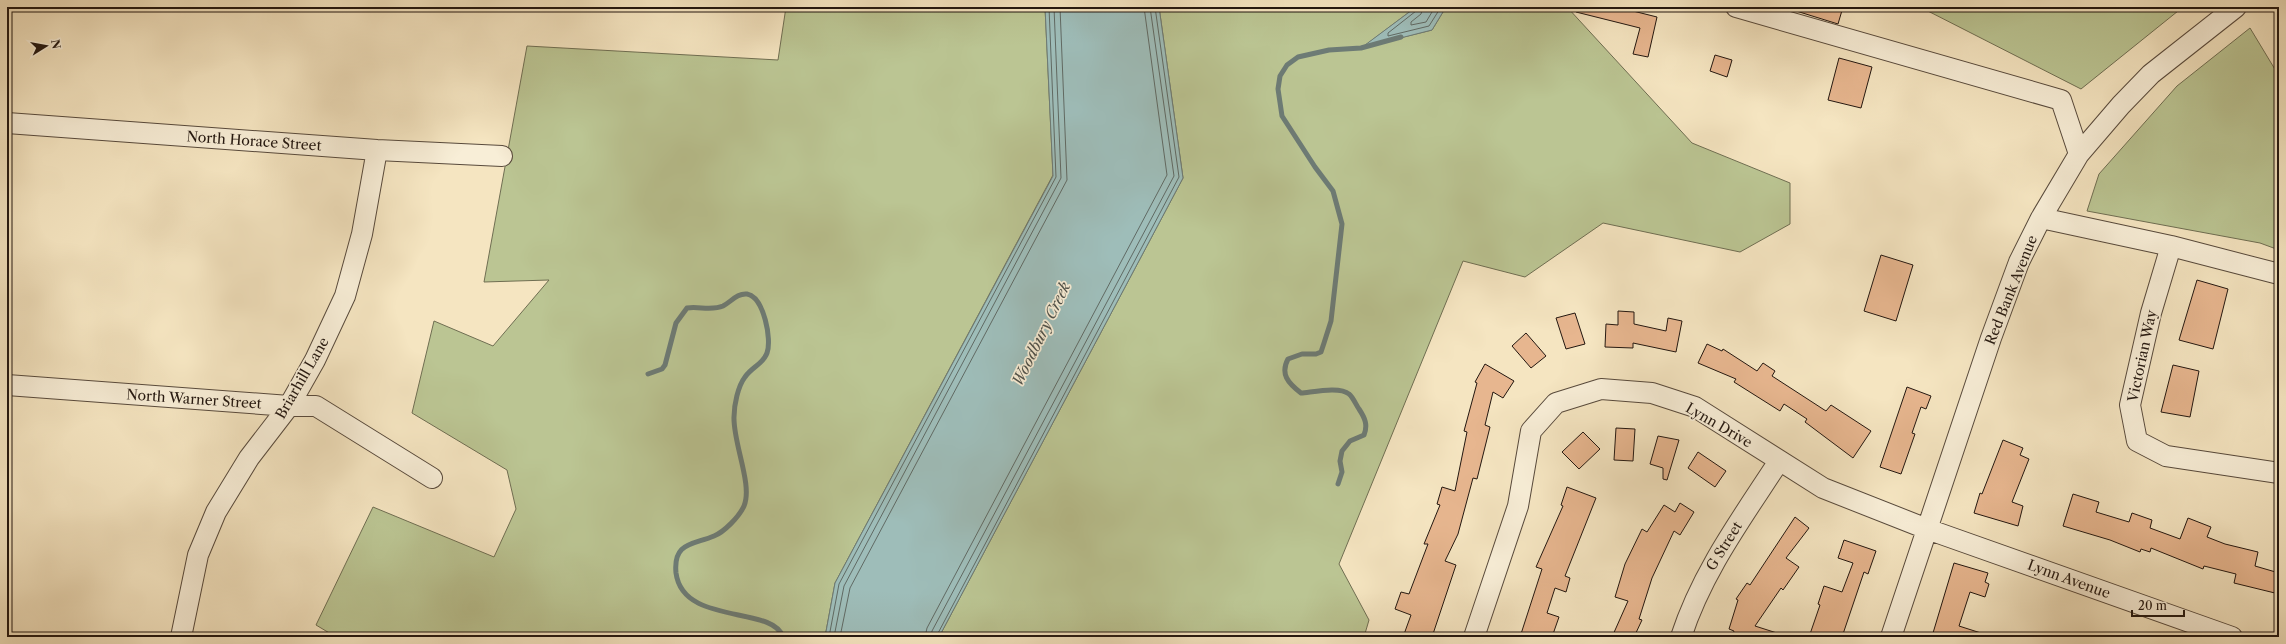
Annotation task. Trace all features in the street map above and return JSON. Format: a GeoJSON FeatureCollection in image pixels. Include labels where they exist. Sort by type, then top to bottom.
{"type":"FeatureCollection","features":[{"type":"Feature","properties":{"kind":"street"},"geometry":{"type":"LineString","coordinates":[[1736,7],[2061,100],[2079,154]]}},
{"type":"Feature","properties":{"kind":"street","name":"Red Bank Avenue"},"geometry":{"type":"LineString","coordinates":[[1891,637],[2014,276],[2041,218],[2079,154],[2121,105],[2151,74],[2236,7]]}},
{"type":"Feature","properties":{"kind":"street","name":"North Horace Street"},"geometry":{"type":"LineString","coordinates":[[7,123],[377,150],[502,156]]}},
{"type":"Feature","properties":{"kind":"street","name":"Briarhill Lane"},"geometry":{"type":"LineString","coordinates":[[181,637],[198,555],[216,512],[249,458],[289,406],[315,360],[346,296],[362,234],[377,150]]}},
{"type":"Feature","properties":{"kind":"street"},"geometry":{"type":"LineString","coordinates":[[2041,218],[2172,246],[2279,274]]}},
{"type":"Feature","properties":{"kind":"street","name":"Victorian Way"},"geometry":{"type":"LineString","coordinates":[[2172,246],[2151,313],[2130,405],[2137,441],[2166,456],[2279,473]]}},
{"type":"Feature","properties":{"kind":"street","name":"North Warner Street"},"geometry":{"type":"LineString","coordinates":[[7,385],[289,406],[316,406],[432,478]]}},
{"type":"Feature","properties":{"kind":"street","name":"Lynn Drive"},"geometry":{"type":"LineString","coordinates":[[1474,637],[1518,506],[1531,432],[1556,403],[1601,389],[1652,393],[1695,407],[1823,488],[1927,529]]}},
{"type":"Feature","properties":{"kind":"street","name":"G Street"},"geometry":{"type":"LineString","coordinates":[[1681,637],[1690,610],[1705,577],[1779,461]]}},
{"type":"Feature","properties":{"kind":"street","name":"Lynn Avenue"},"geometry":{"type":"LineString","coordinates":[[1927,529],[2232,637]]}},
{"type":"Feature","properties":{"kind":"green space"},"geometry":{"type":"Polygon","coordinates":[[[786,7],[1045,7],[1053,175],[835,583],[825,637],[336,637],[316,625],[373,507],[494,557],[516,509],[507,470],[412,413],[434,321],[493,346],[549,280],[484,282],[527,46],[778,60],[786,7]]]}},
{"type":"Feature","properties":{"kind":"green space"},"geometry":{"type":"Polygon","coordinates":[[[1159,7],[1416,7],[1363,47],[1432,30],[1446,7],[1567,7],[1692,143],[1790,183],[1790,224],[1740,252],[1603,223],[1525,277],[1463,261],[1339,564],[1369,620],[1364,637],[939,637],[1183,178],[1159,7]]]}},
{"type":"Feature","properties":{"kind":"green space"},"geometry":{"type":"Polygon","coordinates":[[[1920,7],[2183,7],[2081,89],[1920,7]]]}},
{"type":"Feature","properties":{"kind":"green space"},"geometry":{"type":"Polygon","coordinates":[[[2250,28],[2279,76],[2279,250],[2260,243],[2087,211],[2099,174],[2177,86],[2250,28]]]}},
{"type":"Feature","properties":{"kind":"water","name":"Woodbury Creek"},"geometry":{"type":"Polygon","coordinates":[[[1045,7],[1159,7],[1183,178],[939,637],[825,637],[835,583],[1053,176],[1045,7]]]}},
{"type":"Feature","properties":{"kind":"water"},"geometry":{"type":"Polygon","coordinates":[[[1416,7],[1446,7],[1432,30],[1361,48],[1416,7]]]}},
{"type":"Feature","properties":{"kind":"building"},"geometry":{"type":"Polygon","coordinates":[[[1576,7],[1617,7],[1657,17],[1648,57],[1633,54],[1640,28],[1576,12],[1576,7]]]}},
{"type":"Feature","properties":{"kind":"building"},"geometry":{"type":"Polygon","coordinates":[[[1793,7],[1843,7],[1838,24],[1793,10],[1793,7]]]}},
{"type":"Feature","properties":{"kind":"building"},"geometry":{"type":"Polygon","coordinates":[[[1715,55],[1732,60],[1727,77],[1710,71],[1715,55]]]}},
{"type":"Feature","properties":{"kind":"building"},"geometry":{"type":"Polygon","coordinates":[[[1839,58],[1872,67],[1861,108],[1828,100],[1839,58]]]}},
{"type":"Feature","properties":{"kind":"building"},"geometry":{"type":"Polygon","coordinates":[[[1881,255],[1913,265],[1896,321],[1864,311],[1881,255]]]}},
{"type":"Feature","properties":{"kind":"building"},"geometry":{"type":"Polygon","coordinates":[[[2197,280],[2228,289],[2213,349],[2179,340],[2197,280]]]}},
{"type":"Feature","properties":{"kind":"building"},"geometry":{"type":"Polygon","coordinates":[[[1618,311],[1634,312],[1634,324],[1666,331],[1668,318],[1682,321],[1676,352],[1633,343],[1633,348],[1605,347],[1606,324],[1618,325],[1618,311]]]}},
{"type":"Feature","properties":{"kind":"building"},"geometry":{"type":"Polygon","coordinates":[[[1575,313],[1585,344],[1566,349],[1556,318],[1575,313]]]}},
{"type":"Feature","properties":{"kind":"building"},"geometry":{"type":"Polygon","coordinates":[[[1526,333],[1546,356],[1531,368],[1512,346],[1526,333]]]}},
{"type":"Feature","properties":{"kind":"building"},"geometry":{"type":"Polygon","coordinates":[[[1707,344],[1722,351],[1723,349],[1757,371],[1763,363],[1775,371],[1772,376],[1826,411],[1831,405],[1871,431],[1853,458],[1805,422],[1807,419],[1784,404],[1780,411],[1734,382],[1736,379],[1698,363],[1707,344]]]}},
{"type":"Feature","properties":{"kind":"building"},"geometry":{"type":"Polygon","coordinates":[[[1485,364],[1514,381],[1503,398],[1493,392],[1485,425],[1490,427],[1477,479],[1473,478],[1458,534],[1445,561],[1456,565],[1432,637],[1403,637],[1411,615],[1395,609],[1401,592],[1409,594],[1428,544],[1424,544],[1440,505],[1437,504],[1442,487],[1455,491],[1467,432],[1464,431],[1477,383],[1475,382],[1485,364]]]}},
{"type":"Feature","properties":{"kind":"building"},"geometry":{"type":"Polygon","coordinates":[[[2173,365],[2199,371],[2190,417],[2161,412],[2173,365]]]}},
{"type":"Feature","properties":{"kind":"building"},"geometry":{"type":"Polygon","coordinates":[[[1907,387],[1931,396],[1926,409],[1921,407],[1912,433],[1915,434],[1901,474],[1880,467],[1907,387]]]}},
{"type":"Feature","properties":{"kind":"building"},"geometry":{"type":"Polygon","coordinates":[[[1616,428],[1635,429],[1633,461],[1614,460],[1616,428]]]}},
{"type":"Feature","properties":{"kind":"building"},"geometry":{"type":"Polygon","coordinates":[[[1583,432],[1600,449],[1579,469],[1562,452],[1583,432]]]}},
{"type":"Feature","properties":{"kind":"building"},"geometry":{"type":"Polygon","coordinates":[[[1658,436],[1679,440],[1667,480],[1663,479],[1663,468],[1650,464],[1658,436]]]}},
{"type":"Feature","properties":{"kind":"building"},"geometry":{"type":"Polygon","coordinates":[[[2003,440],[2023,448],[2020,455],[2029,459],[2012,502],[2023,506],[2018,526],[1974,513],[1980,493],[1982,494],[2003,440]]]}},
{"type":"Feature","properties":{"kind":"building"},"geometry":{"type":"Polygon","coordinates":[[[1698,452],[1726,471],[1715,487],[1688,468],[1698,452]]]}},
{"type":"Feature","properties":{"kind":"building"},"geometry":{"type":"Polygon","coordinates":[[[1567,487],[1596,498],[1565,576],[1570,578],[1566,592],[1555,588],[1547,613],[1559,617],[1552,637],[1520,637],[1542,569],[1536,567],[1563,506],[1561,505],[1567,487]]]}},
{"type":"Feature","properties":{"kind":"building"},"geometry":{"type":"Polygon","coordinates":[[[2073,494],[2099,502],[2096,512],[2129,522],[2132,513],[2152,520],[2150,528],[2180,539],[2188,518],[2211,527],[2207,537],[2225,544],[2258,552],[2255,566],[2279,573],[2279,594],[2234,583],[2236,574],[2204,566],[2203,569],[2151,548],[2150,552],[2141,549],[2140,552],[2110,540],[2063,526],[2073,494]]]}},
{"type":"Feature","properties":{"kind":"building"},"geometry":{"type":"Polygon","coordinates":[[[1680,503],[1694,512],[1680,535],[1674,531],[1652,578],[1639,619],[1642,620],[1634,637],[1612,637],[1628,601],[1615,597],[1625,564],[1642,529],[1647,532],[1664,505],[1675,512],[1680,503]]]}},
{"type":"Feature","properties":{"kind":"building"},"geometry":{"type":"Polygon","coordinates":[[[1795,517],[1809,528],[1786,558],[1799,567],[1783,590],[1781,588],[1755,626],[1780,634],[1779,637],[1732,637],[1734,631],[1729,629],[1738,600],[1736,599],[1747,583],[1750,585],[1795,517]]]}},
{"type":"Feature","properties":{"kind":"building"},"geometry":{"type":"Polygon","coordinates":[[[1844,540],[1876,551],[1868,574],[1864,572],[1842,637],[1809,637],[1820,605],[1818,604],[1824,586],[1842,592],[1853,563],[1838,558],[1844,540]]]}},
{"type":"Feature","properties":{"kind":"building"},"geometry":{"type":"Polygon","coordinates":[[[1954,563],[1988,573],[1985,582],[1989,584],[1985,597],[1970,592],[1959,626],[1984,634],[1983,637],[1946,637],[1933,633],[1954,563]]]}},
{"type":"Feature","properties":{"kind":"waterway"},"geometry":{"type":"LineString","coordinates":[[1338,484],[1342,472],[1340,461],[1342,451],[1350,441],[1364,435],[1366,425],[1363,415],[1352,397],[1345,392],[1333,390],[1301,393],[1289,382],[1285,374],[1285,369],[1288,359],[1302,354],[1316,354],[1321,352],[1331,321],[1342,224],[1333,191],[1315,167],[1282,116],[1278,89],[1280,76],[1287,65],[1298,57],[1329,50],[1361,48],[1401,37]]}},
{"type":"Feature","properties":{"kind":"waterway"},"geometry":{"type":"LineString","coordinates":[[648,374],[662,369],[665,365],[676,323],[687,308],[719,307],[743,294],[753,297],[758,303],[767,329],[767,353],[763,360],[748,374],[740,385],[734,412],[736,439],[745,475],[746,497],[744,506],[727,528],[714,536],[692,543],[681,550],[676,563],[676,573],[682,590],[694,601],[710,608],[763,621],[776,627],[783,637]]}}]}
